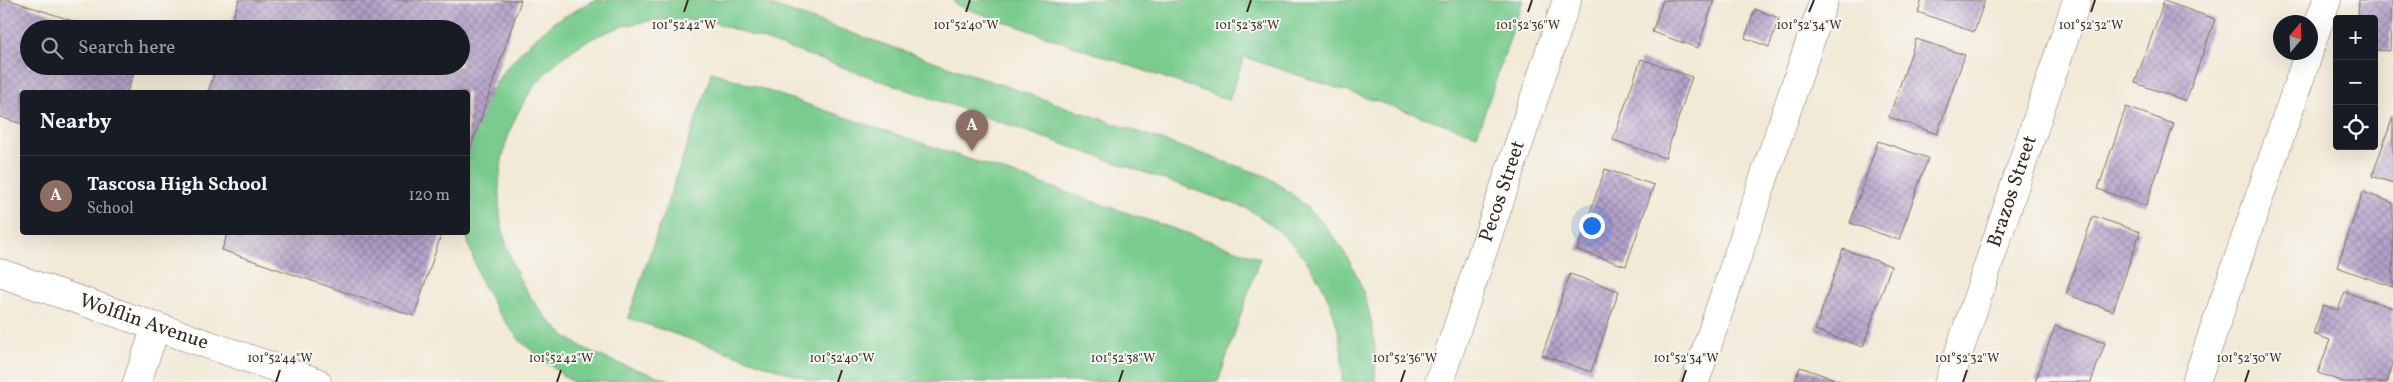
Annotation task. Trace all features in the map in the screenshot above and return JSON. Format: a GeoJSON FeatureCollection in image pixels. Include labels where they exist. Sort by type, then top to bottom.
{"type":"FeatureCollection","features":[{"type":"Feature","properties":{"kind":"street","name":"Pecos Street"},"geometry":{"type":"LineString","coordinates":[[1439,382],[1567,0]]}},
{"type":"Feature","properties":{"kind":"street"},"geometry":{"type":"LineString","coordinates":[[1695,382],[1824,0]]}},
{"type":"Feature","properties":{"kind":"street","name":"Brazos Street"},"geometry":{"type":"LineString","coordinates":[[1949,382],[2077,0]]}},
{"type":"Feature","properties":{"kind":"street"},"geometry":{"type":"LineString","coordinates":[[2318,25],[2327,0]]}},
{"type":"Feature","properties":{"kind":"street"},"geometry":{"type":"LineString","coordinates":[[2196,382],[2306,60]]}},
{"type":"Feature","properties":{"kind":"street","name":"Wolflin Avenue"},"geometry":{"type":"LineString","coordinates":[[0,273],[156,327],[290,378],[317,382]]}},
{"type":"Feature","properties":{"kind":"street"},"geometry":{"type":"LineString","coordinates":[[137,382],[156,327]]}},
{"type":"Feature","properties":{"kind":"green space"},"geometry":{"type":"Polygon","coordinates":[[[595,0],[756,0],[1266,176],[1292,195],[1315,216],[1335,238],[1350,263],[1362,290],[1371,319],[1375,350],[1375,382],[1342,382],[1342,355],[1338,329],[1320,281],[1289,240],[1269,223],[1246,208],[713,22],[660,20],[647,21],[609,31],[566,54],[534,87],[512,125],[501,168],[500,212],[510,256],[530,297],[562,333],[574,342],[602,357],[676,382],[573,382],[520,341],[498,312],[480,280],[466,235],[470,235],[470,147],[484,104],[502,73],[526,46],[554,22],[595,0]]]}},
{"type":"Feature","properties":{"kind":"green space"},"geometry":{"type":"Polygon","coordinates":[[[954,0],[1523,0],[1477,135],[1244,57],[1229,100],[956,5],[954,0]]]}},
{"type":"Feature","properties":{"kind":"green space"},"geometry":{"type":"Polygon","coordinates":[[[712,72],[1260,258],[1218,382],[815,382],[628,318],[712,72]]]}},
{"type":"Feature","properties":{"kind":"building"},"geometry":{"type":"Polygon","coordinates":[[[0,0],[10,0],[70,20],[20,20],[20,75],[133,75],[128,90],[20,90],[20,123],[0,117],[0,0]]]}},
{"type":"Feature","properties":{"kind":"building"},"geometry":{"type":"Polygon","coordinates":[[[239,0],[521,0],[470,150],[470,90],[209,90],[214,75],[470,75],[470,20],[232,20],[239,0]]]}},
{"type":"Feature","properties":{"kind":"building"},"geometry":{"type":"Polygon","coordinates":[[[1663,0],[1714,0],[1698,48],[1652,32],[1663,0]]]}},
{"type":"Feature","properties":{"kind":"building"},"geometry":{"type":"Polygon","coordinates":[[[1922,0],[1985,0],[1974,32],[1918,12],[1922,0]]]}},
{"type":"Feature","properties":{"kind":"building"},"geometry":{"type":"Polygon","coordinates":[[[2359,0],[2392,0],[2390,51],[2378,50],[2378,15],[2358,15],[2359,0]]]}},
{"type":"Feature","properties":{"kind":"building"},"geometry":{"type":"Polygon","coordinates":[[[2164,1],[2215,19],[2186,101],[2135,83],[2164,1]]]}},
{"type":"Feature","properties":{"kind":"building"},"geometry":{"type":"Polygon","coordinates":[[[1755,9],[1779,18],[1769,47],[1745,38],[1755,9]]]}},
{"type":"Feature","properties":{"kind":"building"},"geometry":{"type":"Polygon","coordinates":[[[1916,39],[1965,55],[1937,134],[1889,117],[1916,39]]]}},
{"type":"Feature","properties":{"kind":"building"},"geometry":{"type":"Polygon","coordinates":[[[1641,59],[1692,77],[1665,158],[1613,140],[1641,59]]]}},
{"type":"Feature","properties":{"kind":"building"},"geometry":{"type":"Polygon","coordinates":[[[2126,107],[2174,124],[2146,206],[2098,189],[2126,107]]]}},
{"type":"Feature","properties":{"kind":"building"},"geometry":{"type":"Polygon","coordinates":[[[2393,117],[2393,183],[2372,176],[2393,117]]]}},
{"type":"Feature","properties":{"kind":"building"},"geometry":{"type":"Polygon","coordinates":[[[1878,141],[1928,158],[1899,240],[1850,223],[1878,141]]]}},
{"type":"Feature","properties":{"kind":"building"},"geometry":{"type":"Polygon","coordinates":[[[1605,169],[1654,185],[1626,266],[1577,250],[1605,169]]]}},
{"type":"Feature","properties":{"kind":"building"},"geometry":{"type":"Polygon","coordinates":[[[2363,192],[2393,203],[2393,287],[2337,267],[2363,192]]]}},
{"type":"Feature","properties":{"kind":"building"},"geometry":{"type":"Polygon","coordinates":[[[2093,216],[2140,232],[2113,311],[2066,294],[2093,216]]]}},
{"type":"Feature","properties":{"kind":"building"},"geometry":{"type":"Polygon","coordinates":[[[227,235],[441,235],[414,316],[222,250],[227,235]]]}},
{"type":"Feature","properties":{"kind":"building"},"geometry":{"type":"Polygon","coordinates":[[[1843,249],[1891,266],[1863,347],[1815,330],[1843,249]]]}},
{"type":"Feature","properties":{"kind":"building"},"geometry":{"type":"Polygon","coordinates":[[[1570,274],[1619,291],[1591,372],[1542,355],[1570,274]]]}},
{"type":"Feature","properties":{"kind":"building"},"geometry":{"type":"Polygon","coordinates":[[[2345,292],[2393,308],[2393,364],[2387,382],[2343,382],[2318,373],[2330,340],[2313,334],[2323,305],[2338,310],[2345,292]]]}},
{"type":"Feature","properties":{"kind":"building"},"geometry":{"type":"Polygon","coordinates":[[[2055,326],[2105,343],[2091,382],[2035,382],[2055,326]]]}},
{"type":"Feature","properties":{"kind":"building"},"geometry":{"type":"Polygon","coordinates":[[[1800,367],[1843,382],[1795,382],[1800,367]]]}},
{"type":"Feature","properties":{"kind":"place","name":"Tascosa High School"},"geometry":{"type":"Point","coordinates":[972,151]}}]}
